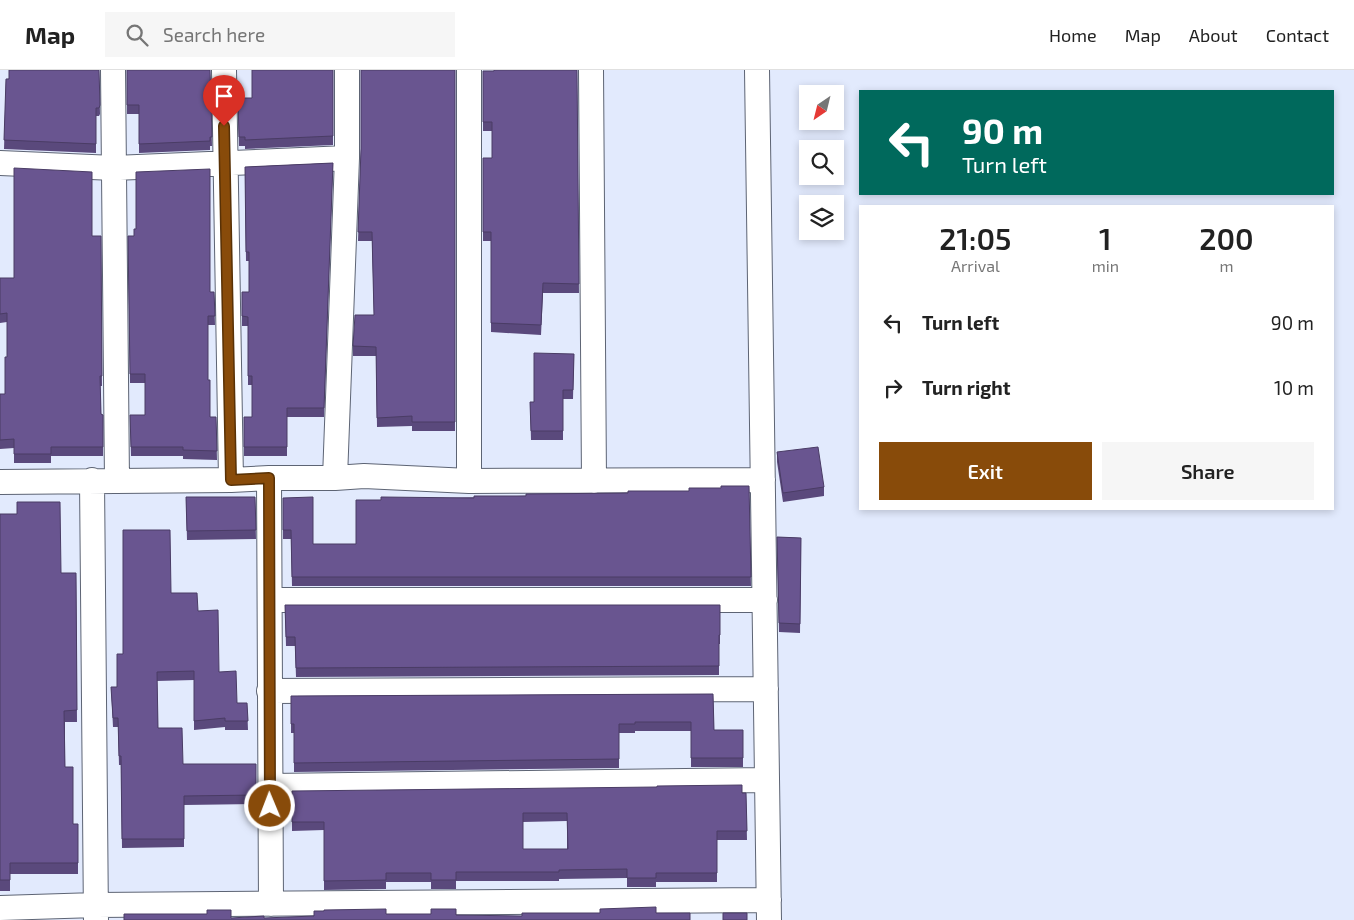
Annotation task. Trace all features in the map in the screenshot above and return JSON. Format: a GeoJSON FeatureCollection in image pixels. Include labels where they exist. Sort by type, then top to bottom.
{"type":"FeatureCollection","features":[{"type":"Feature","properties":{"kind":"street"},"geometry":{"type":"LineString","coordinates":[[113,70],[117,481]]}},
{"type":"Feature","properties":{"kind":"street"},"geometry":{"type":"LineString","coordinates":[[224,70],[231,480]]}},
{"type":"Feature","properties":{"kind":"street"},"geometry":{"type":"LineString","coordinates":[[335,478],[347,158],[346,70]]}},
{"type":"Feature","properties":{"kind":"street"},"geometry":{"type":"LineString","coordinates":[[469,70],[469,480]]}},
{"type":"Feature","properties":{"kind":"street"},"geometry":{"type":"LineString","coordinates":[[591,70],[594,481]]}},
{"type":"Feature","properties":{"kind":"street"},"geometry":{"type":"LineString","coordinates":[[0,908],[96,913],[271,904],[769,910],[757,70]]}},
{"type":"Feature","properties":{"kind":"street"},"geometry":{"type":"LineString","coordinates":[[0,163],[114,168],[347,158]]}},
{"type":"Feature","properties":{"kind":"street"},"geometry":{"type":"LineString","coordinates":[[0,482],[231,480],[364,476],[469,480],[763,480]]}},
{"type":"Feature","properties":{"kind":"street"},"geometry":{"type":"LineString","coordinates":[[269,478],[271,904]]}},
{"type":"Feature","properties":{"kind":"street"},"geometry":{"type":"LineString","coordinates":[[92,480],[96,913]]}},
{"type":"Feature","properties":{"kind":"street"},"geometry":{"type":"LineString","coordinates":[[270,600],[765,600]]}},
{"type":"Feature","properties":{"kind":"street"},"geometry":{"type":"LineString","coordinates":[[269,691],[766,690]]}},
{"type":"Feature","properties":{"kind":"street"},"geometry":{"type":"LineString","coordinates":[[270,786],[767,780]]}},
{"type":"Feature","properties":{"kind":"building"},"geometry":{"type":"Polygon","coordinates":[[[9,70],[99,70],[100,105],[99,108],[96,108],[96,144],[4,140],[6,79],[9,79],[9,70]]]}},
{"type":"Feature","properties":{"kind":"building"},"geometry":{"type":"Polygon","coordinates":[[[127,70],[210,70],[212,137],[210,137],[210,141],[139,144],[139,105],[127,105],[127,70]]]}},
{"type":"Feature","properties":{"kind":"building"},"geometry":{"type":"Polygon","coordinates":[[[252,70],[333,70],[333,136],[245,140],[245,137],[239,137],[238,98],[252,98],[252,70]]]}},
{"type":"Feature","properties":{"kind":"building"},"geometry":{"type":"Polygon","coordinates":[[[361,70],[455,70],[455,422],[412,422],[412,416],[377,418],[376,347],[353,346],[355,315],[374,315],[372,232],[358,232],[361,70]]]}},
{"type":"Feature","properties":{"kind":"building"},"geometry":{"type":"Polygon","coordinates":[[[577,70],[579,284],[543,283],[541,325],[491,323],[491,232],[483,232],[483,158],[492,158],[492,122],[483,122],[483,71],[577,70]]]}},
{"type":"Feature","properties":{"kind":"building"},"geometry":{"type":"Polygon","coordinates":[[[333,163],[324,408],[287,408],[287,447],[244,447],[244,417],[252,417],[252,376],[248,376],[248,317],[242,316],[242,292],[249,292],[249,252],[246,252],[245,167],[333,163]]]}},
{"type":"Feature","properties":{"kind":"building"},"geometry":{"type":"Polygon","coordinates":[[[14,168],[92,172],[92,236],[101,236],[102,376],[100,376],[103,447],[51,447],[51,454],[14,454],[14,439],[0,440],[0,394],[5,394],[7,313],[0,314],[0,278],[14,278],[14,168]]]}},
{"type":"Feature","properties":{"kind":"building"},"geometry":{"type":"Polygon","coordinates":[[[210,169],[210,292],[214,292],[215,316],[208,316],[208,380],[210,380],[210,417],[216,417],[217,451],[183,450],[183,447],[131,447],[130,415],[145,415],[145,374],[130,374],[128,236],[134,236],[134,229],[136,229],[136,172],[210,169]]]}},
{"type":"Feature","properties":{"kind":"building"},"geometry":{"type":"Polygon","coordinates":[[[534,353],[574,354],[573,390],[563,390],[563,431],[531,431],[530,402],[534,402],[534,353]]]}},
{"type":"Feature","properties":{"kind":"building"},"geometry":{"type":"Polygon","coordinates":[[[818,447],[824,487],[783,493],[777,452],[818,447]]]}},
{"type":"Feature","properties":{"kind":"building"},"geometry":{"type":"Polygon","coordinates":[[[721,486],[749,486],[751,577],[292,577],[291,530],[283,530],[283,498],[313,497],[313,544],[356,544],[356,500],[381,500],[381,497],[474,498],[474,496],[526,496],[526,494],[689,491],[689,488],[721,488],[721,486]]]}},
{"type":"Feature","properties":{"kind":"building"},"geometry":{"type":"Polygon","coordinates":[[[186,497],[255,497],[256,530],[187,531],[186,497]]]}},
{"type":"Feature","properties":{"kind":"building"},"geometry":{"type":"Polygon","coordinates":[[[17,502],[60,502],[61,573],[76,573],[77,710],[64,711],[65,767],[73,767],[73,824],[78,824],[78,863],[10,863],[10,880],[0,880],[0,514],[17,514],[17,502]]]}},
{"type":"Feature","properties":{"kind":"building"},"geometry":{"type":"Polygon","coordinates":[[[123,530],[170,530],[171,593],[197,593],[198,611],[218,610],[219,672],[236,671],[237,703],[247,703],[248,721],[225,721],[225,718],[194,721],[194,671],[157,672],[158,728],[182,728],[183,764],[256,764],[256,795],[184,796],[184,839],[122,839],[121,756],[119,756],[118,718],[113,718],[111,687],[117,687],[117,654],[123,654],[123,530]]]}},
{"type":"Feature","properties":{"kind":"building"},"geometry":{"type":"Polygon","coordinates":[[[777,537],[801,538],[800,624],[779,623],[777,537]]]}},
{"type":"Feature","properties":{"kind":"building"},"geometry":{"type":"Polygon","coordinates":[[[285,605],[720,605],[719,666],[296,668],[295,637],[286,637],[285,605]]]}},
{"type":"Feature","properties":{"kind":"building"},"geometry":{"type":"Polygon","coordinates":[[[713,694],[714,730],[743,730],[743,758],[691,758],[691,722],[635,722],[635,724],[619,724],[619,759],[294,763],[294,724],[291,724],[291,696],[713,694]]]}},
{"type":"Feature","properties":{"kind":"building"},"geometry":{"type":"Polygon","coordinates":[[[742,785],[742,793],[746,793],[747,831],[717,831],[717,873],[656,873],[656,878],[627,878],[627,869],[559,870],[559,872],[456,872],[456,880],[431,880],[431,873],[386,873],[386,880],[324,881],[324,822],[292,822],[292,791],[742,785]],[[523,813],[523,849],[568,849],[567,813],[523,813]]]}},
{"type":"Feature","properties":{"kind":"building"},"geometry":{"type":"Polygon","coordinates":[[[656,907],[656,913],[690,913],[690,920],[124,920],[124,914],[207,914],[207,910],[231,910],[231,918],[264,916],[264,918],[314,916],[314,911],[324,910],[386,909],[386,914],[431,914],[431,909],[456,909],[456,915],[522,916],[522,913],[600,913],[600,909],[656,907]]]}},
{"type":"Feature","properties":{"kind":"building"},"geometry":{"type":"Polygon","coordinates":[[[723,913],[747,913],[747,920],[723,920],[723,913]]]}},
{"type":"Feature","properties":{"kind":"route"},"geometry":{"type":"LineString","coordinates":[[224,126],[231,480],[269,478],[270,806]]}}]}
